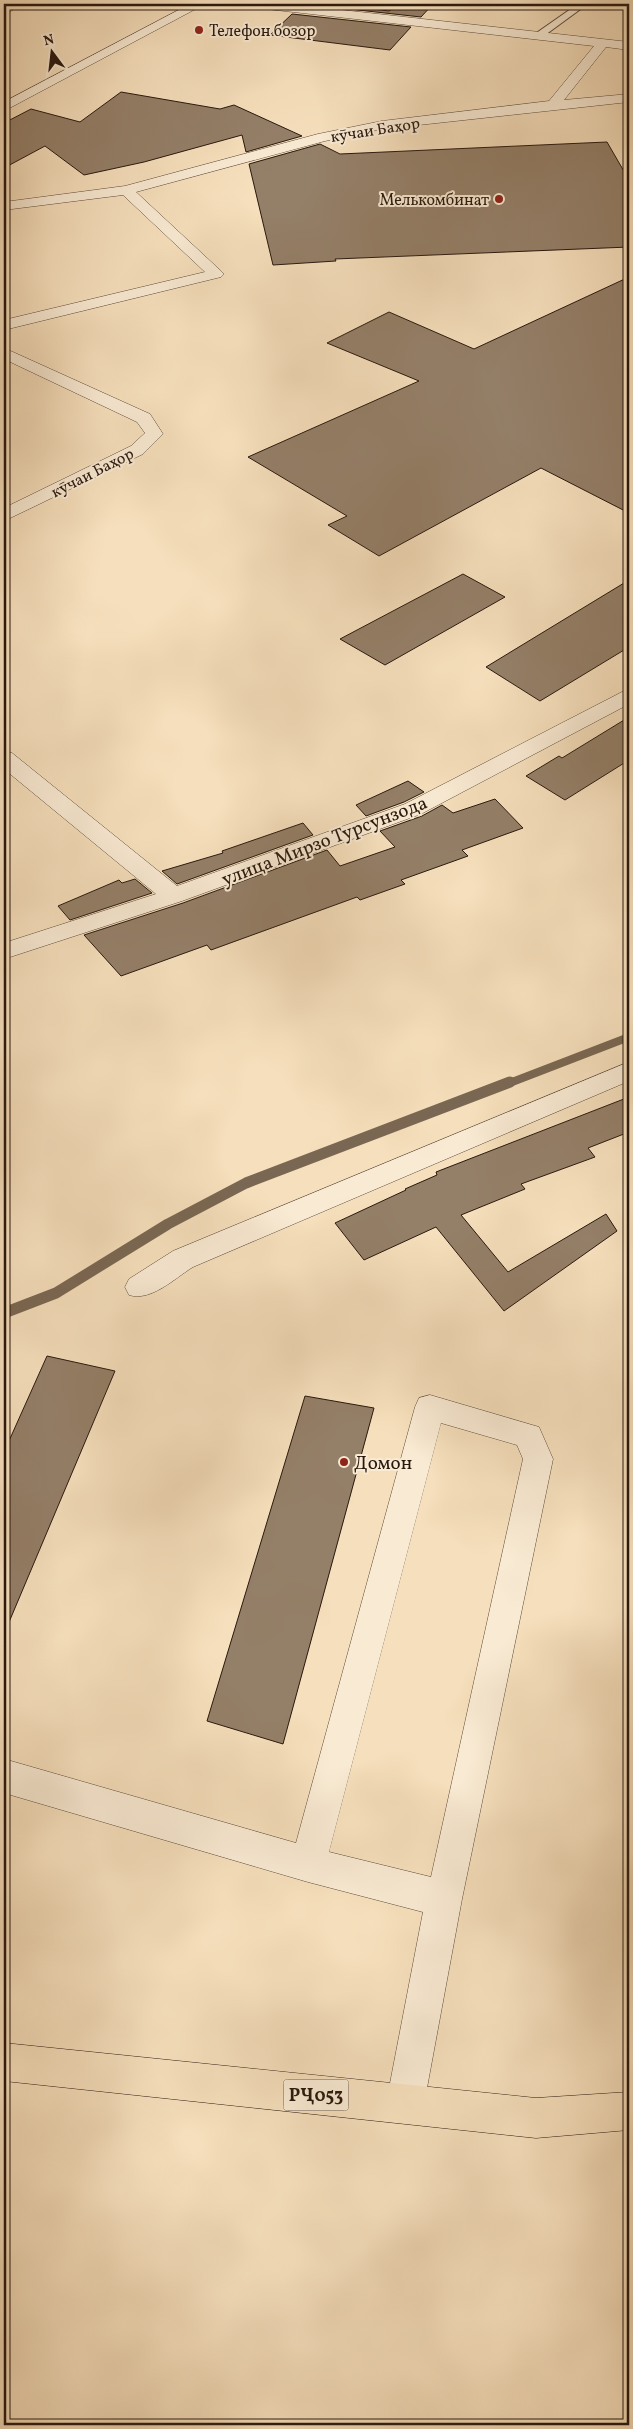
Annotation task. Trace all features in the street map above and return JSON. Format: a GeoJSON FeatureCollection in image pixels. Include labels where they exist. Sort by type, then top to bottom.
{"type":"FeatureCollection","features":[{"type":"Feature","properties":{"kind":"main road","name":"РҶ053"},"geometry":{"type":"LineString","coordinates":[[4,2062],[536,2118],[629,2111]]}},
{"type":"Feature","properties":{"kind":"street"},"geometry":{"type":"LineString","coordinates":[[4,11],[17,4]]}},
{"type":"Feature","properties":{"kind":"street"},"geometry":{"type":"LineString","coordinates":[[4,107],[199,4]]}},
{"type":"Feature","properties":{"kind":"street"},"geometry":{"type":"LineString","coordinates":[[258,4],[629,46]]}},
{"type":"Feature","properties":{"kind":"street"},"geometry":{"type":"LineString","coordinates":[[410,21],[424,12]]}},
{"type":"Feature","properties":{"kind":"street"},"geometry":{"type":"LineString","coordinates":[[553,105],[603,43]]}},
{"type":"Feature","properties":{"kind":"street","name":"кӯчаи Баҳор"},"geometry":{"type":"LineString","coordinates":[[4,206],[126,190],[323,137],[382,126],[553,105],[629,98]]}},
{"type":"Feature","properties":{"kind":"street"},"geometry":{"type":"LineString","coordinates":[[4,325],[216,274],[126,190]]}},
{"type":"Feature","properties":{"kind":"street","name":"кӯчаи Баҳор"},"geometry":{"type":"LineString","coordinates":[[4,353],[144,418],[154,434],[137,450],[4,515]]}},
{"type":"Feature","properties":{"kind":"street","name":"улица Мирзо Турсунзода"},"geometry":{"type":"LineString","coordinates":[[4,951],[174,896],[413,809],[629,696]]}},
{"type":"Feature","properties":{"kind":"street"},"geometry":{"type":"LineString","coordinates":[[4,758],[174,896]]}},
{"type":"Feature","properties":{"kind":"street"},"geometry":{"type":"LineString","coordinates":[[139,1287],[183,1259],[629,1071]]}},
{"type":"Feature","properties":{"kind":"street"},"geometry":{"type":"LineString","coordinates":[[308,1864],[430,1407],[528,1436],[538,1459],[444,1899],[405,2104]]}},
{"type":"Feature","properties":{"kind":"street"},"geometry":{"type":"LineString","coordinates":[[4,1776],[308,1864],[444,1899]]}},
{"type":"Feature","properties":{"kind":"lane"},"geometry":{"type":"LineString","coordinates":[[538,36],[578,8]]}},
{"type":"Feature","properties":{"kind":"building"},"geometry":{"type":"Polygon","coordinates":[[[335,4],[389,11],[399,4],[433,4],[421,17],[331,7],[335,4]]]}},
{"type":"Feature","properties":{"kind":"building"},"geometry":{"type":"Polygon","coordinates":[[[292,14],[411,27],[390,50],[270,35],[292,14]]]}},
{"type":"Feature","properties":{"kind":"building"},"geometry":{"type":"Polygon","coordinates":[[[121,92],[220,109],[234,105],[302,136],[246,152],[242,135],[144,162],[84,175],[45,146],[4,168],[4,123],[31,109],[80,122],[121,92]]]}},
{"type":"Feature","properties":{"kind":"building"},"geometry":{"type":"Polygon","coordinates":[[[607,142],[629,180],[629,247],[335,259],[336,261],[273,265],[249,164],[320,144],[340,154],[607,142]]]}},
{"type":"Feature","properties":{"kind":"building"},"geometry":{"type":"Polygon","coordinates":[[[629,277],[629,513],[541,468],[379,556],[328,525],[347,516],[248,457],[419,381],[327,343],[389,312],[474,349],[629,277]]]}},
{"type":"Feature","properties":{"kind":"building"},"geometry":{"type":"Polygon","coordinates":[[[463,574],[505,597],[385,665],[340,639],[463,574]]]}},
{"type":"Feature","properties":{"kind":"building"},"geometry":{"type":"Polygon","coordinates":[[[629,580],[629,647],[540,701],[486,667],[629,580]]]}},
{"type":"Feature","properties":{"kind":"building"},"geometry":{"type":"Polygon","coordinates":[[[629,717],[629,760],[565,800],[526,776],[559,756],[562,758],[629,717]]]}},
{"type":"Feature","properties":{"kind":"building"},"geometry":{"type":"Polygon","coordinates":[[[408,781],[424,792],[404,802],[366,816],[356,805],[408,781]]]}},
{"type":"Feature","properties":{"kind":"building"},"geometry":{"type":"Polygon","coordinates":[[[495,799],[523,828],[462,850],[468,856],[401,880],[405,884],[360,900],[357,897],[211,950],[207,945],[121,976],[84,935],[183,903],[327,850],[340,866],[395,847],[380,831],[422,816],[442,805],[453,813],[495,799]]]}},
{"type":"Feature","properties":{"kind":"building"},"geometry":{"type":"Polygon","coordinates":[[[303,823],[313,835],[177,884],[162,871],[223,853],[222,851],[303,823]]]}},
{"type":"Feature","properties":{"kind":"building"},"geometry":{"type":"Polygon","coordinates":[[[135,879],[152,893],[70,920],[58,906],[119,880],[122,883],[135,879]]]}},
{"type":"Feature","properties":{"kind":"building"},"geometry":{"type":"Polygon","coordinates":[[[629,1097],[629,1132],[588,1148],[595,1157],[521,1184],[525,1189],[461,1215],[508,1272],[606,1214],[617,1231],[504,1311],[436,1227],[364,1260],[335,1223],[437,1175],[436,1172],[629,1097]]]}},
{"type":"Feature","properties":{"kind":"building"},"geometry":{"type":"Polygon","coordinates":[[[47,1356],[115,1371],[4,1634],[4,1452],[47,1356]]]}},
{"type":"Feature","properties":{"kind":"building"},"geometry":{"type":"Polygon","coordinates":[[[305,1396],[374,1408],[283,1744],[207,1721],[305,1396]]]}},
{"type":"Feature","properties":{"kind":"waterway"},"geometry":{"type":"LineString","coordinates":[[507,1084],[629,1037]]}},
{"type":"Feature","properties":{"kind":"waterway"},"geometry":{"type":"LineString","coordinates":[[4,1313],[56,1293],[168,1224],[246,1183],[510,1082]]}},
{"type":"Feature","properties":{"kind":"place","name":"Телефон бозор"},"geometry":{"type":"Point","coordinates":[199,30]}},
{"type":"Feature","properties":{"kind":"place","name":"Мелькомбинат"},"geometry":{"type":"Point","coordinates":[499,199]}},
{"type":"Feature","properties":{"kind":"place","name":"Домон"},"geometry":{"type":"Point","coordinates":[344,1462]}}]}
